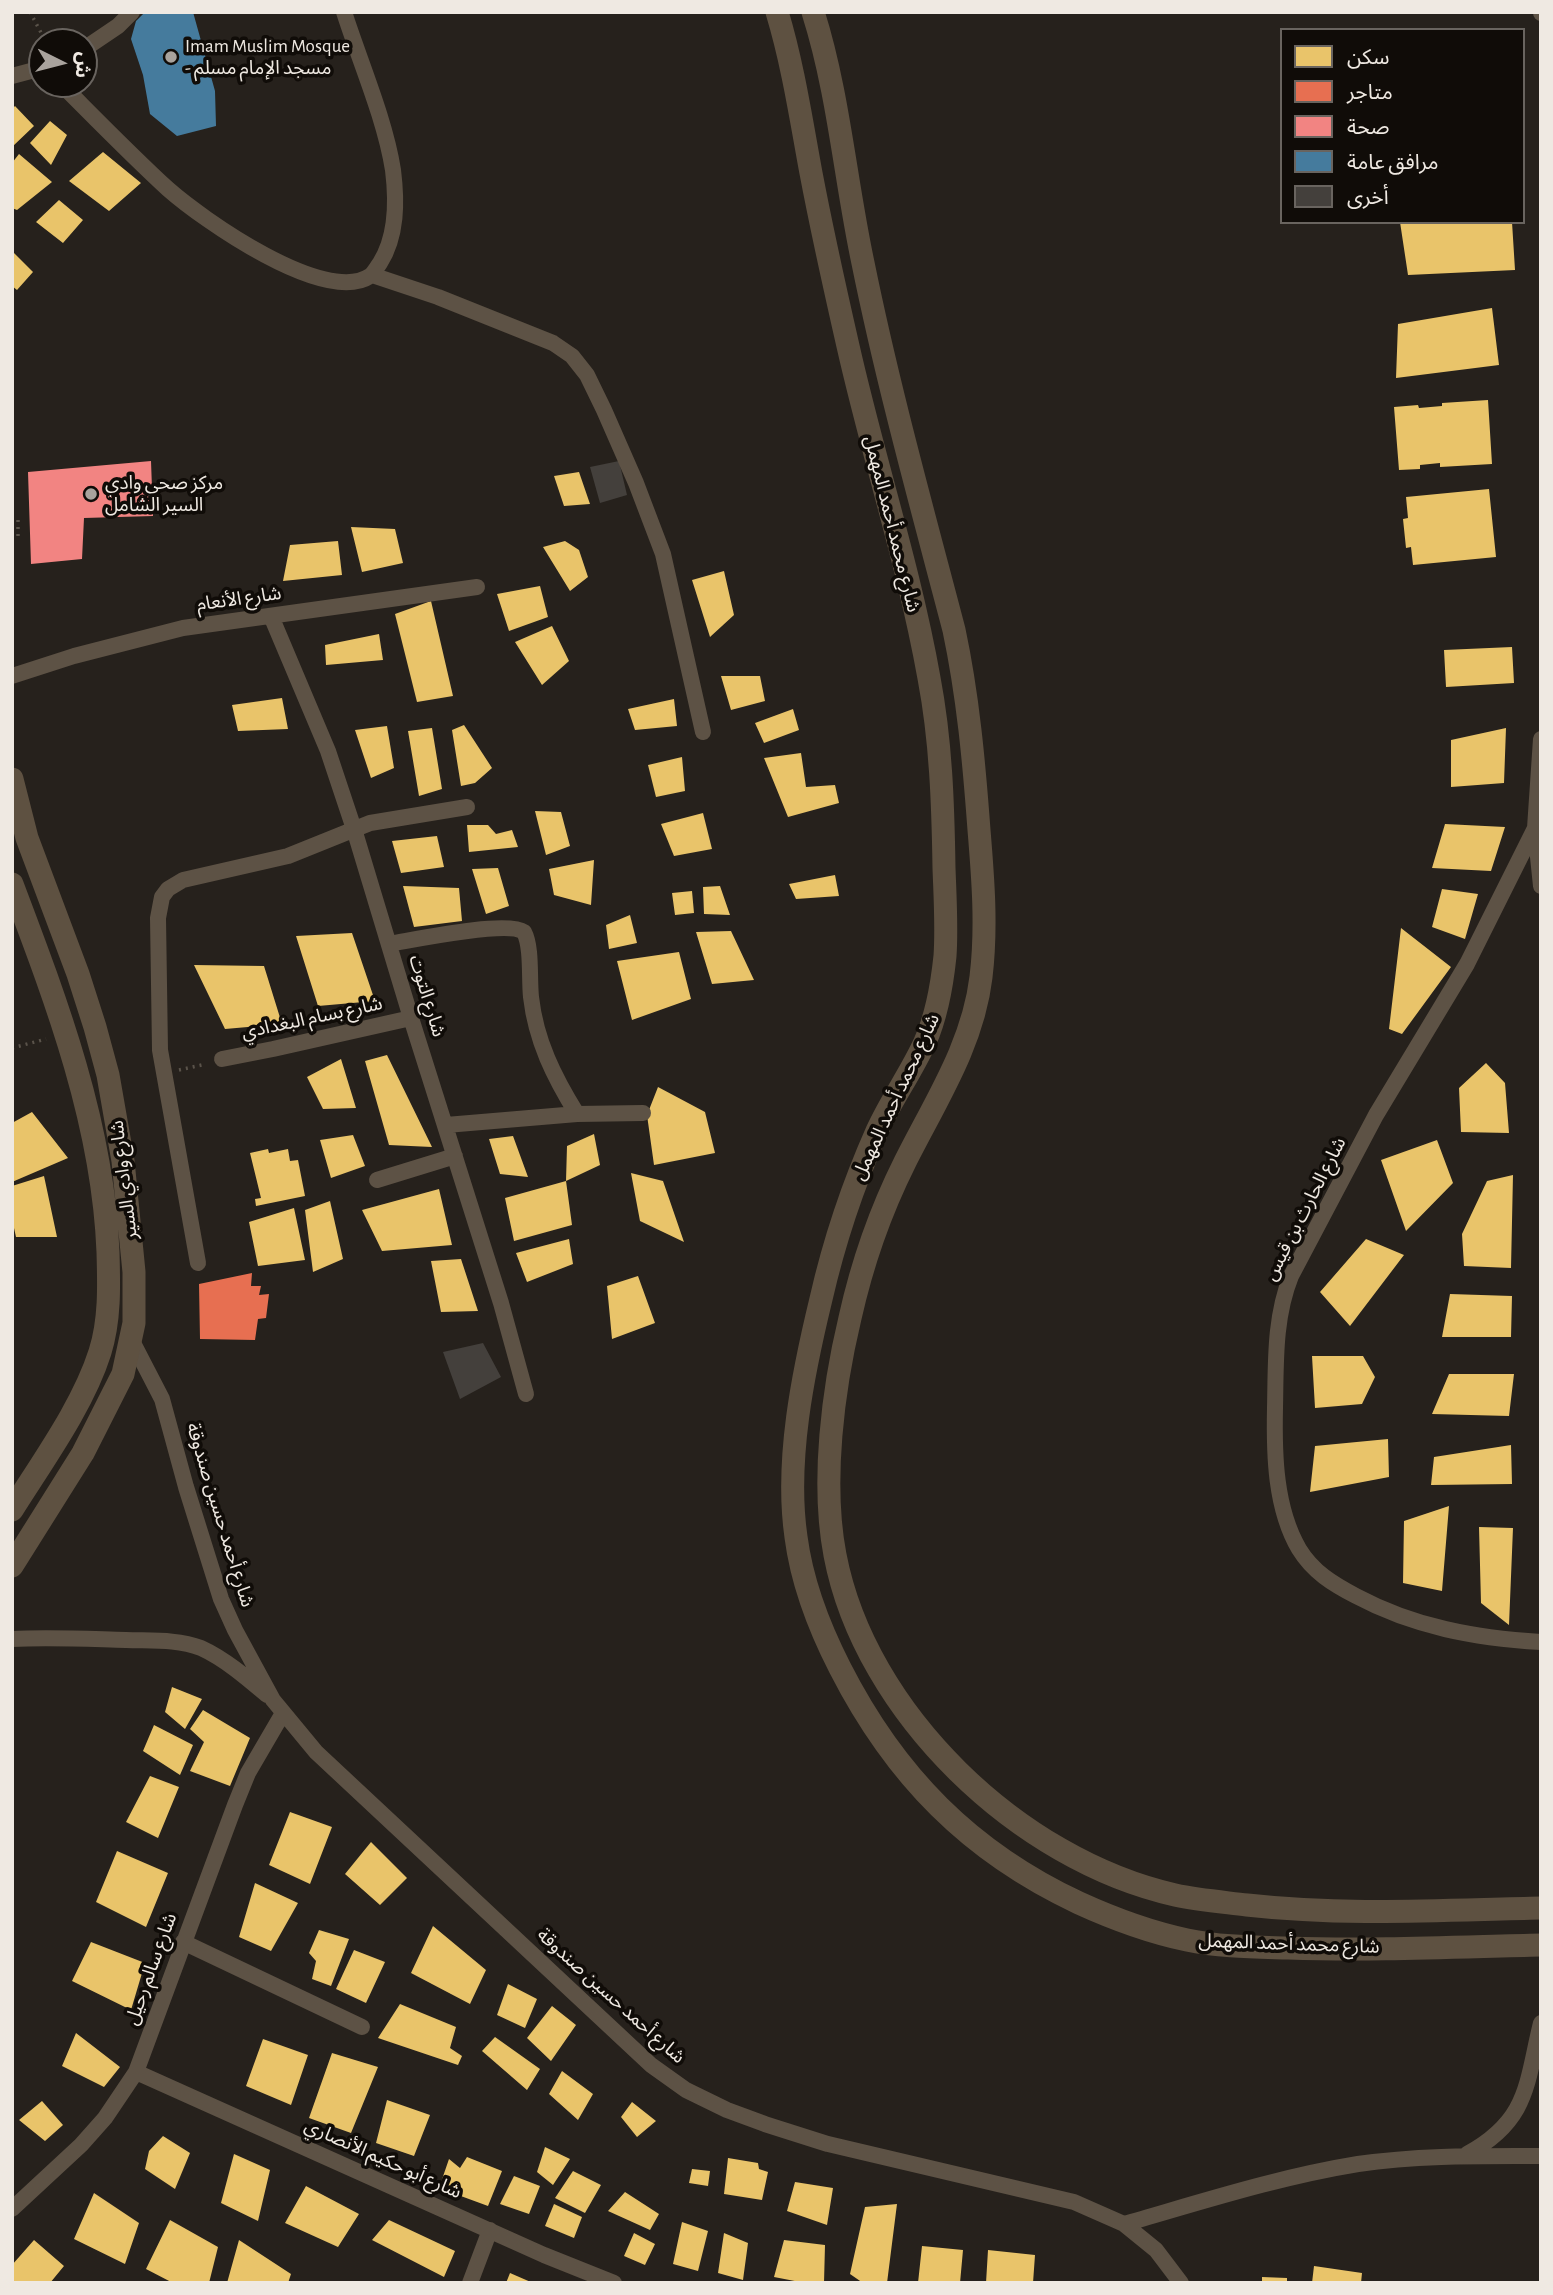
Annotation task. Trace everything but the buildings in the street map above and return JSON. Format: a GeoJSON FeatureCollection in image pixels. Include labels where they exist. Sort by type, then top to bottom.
{"type":"FeatureCollection","features":[{"type":"Feature","properties":{"kind":"main road","name":"شارع محمد أحمد المهمل"},"geometry":{"type":"LineString","coordinates":[[777,12],[795,83],[811,174],[849,353],[921,635],[936,724],[944,821],[945,951],[939,1000],[925,1042],[887,1110],[853,1192],[820,1299],[805,1375],[795,1452],[793,1504],[800,1564],[819,1621],[842,1672],[867,1715],[888,1747],[934,1802],[958,1826],[1013,1868],[1094,1909],[1163,1934],[1218,1944],[1318,1949],[1541,1945]]}},
{"type":"Feature","properties":{"kind":"main road","name":"شارع محمد أحمد المهمل"},"geometry":{"type":"LineString","coordinates":[[813,12],[835,103],[858,239],[880,345],[964,676],[971,723],[983,876],[984,943],[976,1007],[957,1063],[903,1167],[869,1247],[841,1358],[832,1432],[831,1518],[834,1552],[850,1608],[889,1686],[943,1756],[970,1782],[1021,1823],[1094,1868],[1147,1888],[1178,1896],[1293,1910],[1370,1913],[1541,1908]]}},
{"type":"Feature","properties":{"kind":"main road","name":"شارع وادي السير"},"geometry":{"type":"LineString","coordinates":[[12,779],[27,838],[78,974],[108,1076],[123,1161],[134,1272],[132,1340],[123,1374],[83,1453],[12,1566]]}},
{"type":"Feature","properties":{"kind":"main road","name":"شارع وادي السير"},"geometry":{"type":"LineString","coordinates":[[12,884],[65,1033],[88,1109],[104,1204],[109,1281],[105,1333],[96,1364],[74,1408],[12,1510]]}},
{"type":"Feature","properties":{"kind":"main road"},"geometry":{"type":"LineString","coordinates":[[105,1333],[132,1340]]}},
{"type":"Feature","properties":{"kind":"street"},"geometry":{"type":"LineString","coordinates":[[98,40],[132,12]]}},
{"type":"Feature","properties":{"kind":"street"},"geometry":{"type":"LineString","coordinates":[[75,98],[169,189],[234,237],[278,261],[322,278],[346,282],[359,280],[372,275],[390,241],[395,220],[393,169],[344,12]]}},
{"type":"Feature","properties":{"kind":"street"},"geometry":{"type":"LineString","coordinates":[[372,275],[438,296],[544,339],[572,356],[586,375],[610,422],[659,544],[703,732]]}},
{"type":"Feature","properties":{"kind":"street","name":"شارع الأنعام"},"geometry":{"type":"LineString","coordinates":[[12,676],[142,637],[221,621],[477,587]]}},
{"type":"Feature","properties":{"kind":"street","name":"شارع التوت"},"geometry":{"type":"LineString","coordinates":[[271,616],[328,751],[354,829],[501,1303],[526,1394]]}},
{"type":"Feature","properties":{"kind":"street"},"geometry":{"type":"LineString","coordinates":[[1541,739],[1535,828],[1541,886]]}},
{"type":"Feature","properties":{"kind":"street"},"geometry":{"type":"LineString","coordinates":[[198,1263],[164,1073],[158,1015],[158,918],[162,897],[168,889],[183,880],[288,856],[354,829],[393,818],[467,807]]}},
{"type":"Feature","properties":{"kind":"street","name":"شارع الحارث بن قيس"},"geometry":{"type":"LineString","coordinates":[[1535,828],[1467,964],[1376,1115],[1291,1276],[1284,1293],[1277,1335],[1275,1428],[1279,1488],[1292,1535],[1312,1568],[1328,1581],[1369,1602],[1428,1626],[1490,1638],[1541,1642]]}},
{"type":"Feature","properties":{"kind":"street"},"geometry":{"type":"LineString","coordinates":[[389,944],[489,928],[508,927],[524,932],[527,940],[531,997],[540,1042],[550,1067],[577,1114]]}},
{"type":"Feature","properties":{"kind":"street","name":"شارع بسام البغدادي"},"geometry":{"type":"LineString","coordinates":[[222,1059],[411,1018]]}},
{"type":"Feature","properties":{"kind":"street"},"geometry":{"type":"LineString","coordinates":[[446,1125],[577,1114],[643,1113]]}},
{"type":"Feature","properties":{"kind":"street"},"geometry":{"type":"LineString","coordinates":[[377,1180],[455,1156]]}},
{"type":"Feature","properties":{"kind":"street","name":"شارع أحمد حسين صندوقة"},"geometry":{"type":"LineString","coordinates":[[132,1340],[162,1399],[221,1599],[273,1700],[316,1752],[651,2065],[686,2090],[727,2110],[828,2144],[1074,2202],[1124,2224],[1156,2250],[1181,2283]]}},
{"type":"Feature","properties":{"kind":"street","name":"شارع أحمد حسين صندوقة"},"geometry":{"type":"LineString","coordinates":[[12,1640],[48,1637],[170,1641],[192,1645],[232,1667],[273,1700]]}},
{"type":"Feature","properties":{"kind":"street","name":"شارع سالم رحيل"},"geometry":{"type":"LineString","coordinates":[[12,2209],[82,2145],[105,2118],[136,2071],[248,1773],[283,1713]]}},
{"type":"Feature","properties":{"kind":"street"},"geometry":{"type":"LineString","coordinates":[[183,1942],[362,2027]]}},
{"type":"Feature","properties":{"kind":"street"},"geometry":{"type":"LineString","coordinates":[[1465,2156],[1486,2144],[1505,2127],[1519,2107],[1528,2084],[1541,2023]]}},
{"type":"Feature","properties":{"kind":"street","name":"شارع أبو حكيم الأنصاري"},"geometry":{"type":"LineString","coordinates":[[136,2071],[544,2255],[614,2283]]}},
{"type":"Feature","properties":{"kind":"street"},"geometry":{"type":"LineString","coordinates":[[1124,2224],[1307,2174],[1359,2164],[1412,2158],[1541,2156]]}},
{"type":"Feature","properties":{"kind":"street"},"geometry":{"type":"LineString","coordinates":[[470,2283],[490,2230]]}},
{"type":"Feature","properties":{"kind":"path"},"geometry":{"type":"LineString","coordinates":[[30,12],[39,28]]}},
{"type":"Feature","properties":{"kind":"path"},"geometry":{"type":"LineString","coordinates":[[12,519],[18,519],[18,536]]}},
{"type":"Feature","properties":{"kind":"path"},"geometry":{"type":"LineString","coordinates":[[12,1048],[65,1033]]}},
{"type":"Feature","properties":{"kind":"path"},"geometry":{"type":"LineString","coordinates":[[164,1073],[222,1059]]}},
{"type":"Feature","properties":{"kind":"place","name":"Imam Muslim Mosque - مسجد الإمام مسلم"},"geometry":{"type":"Point","coordinates":[171,57]}},
{"type":"Feature","properties":{"kind":"place","name":"مركز صحي وادي السير الشامل"},"geometry":{"type":"Point","coordinates":[91,494]}}]}
